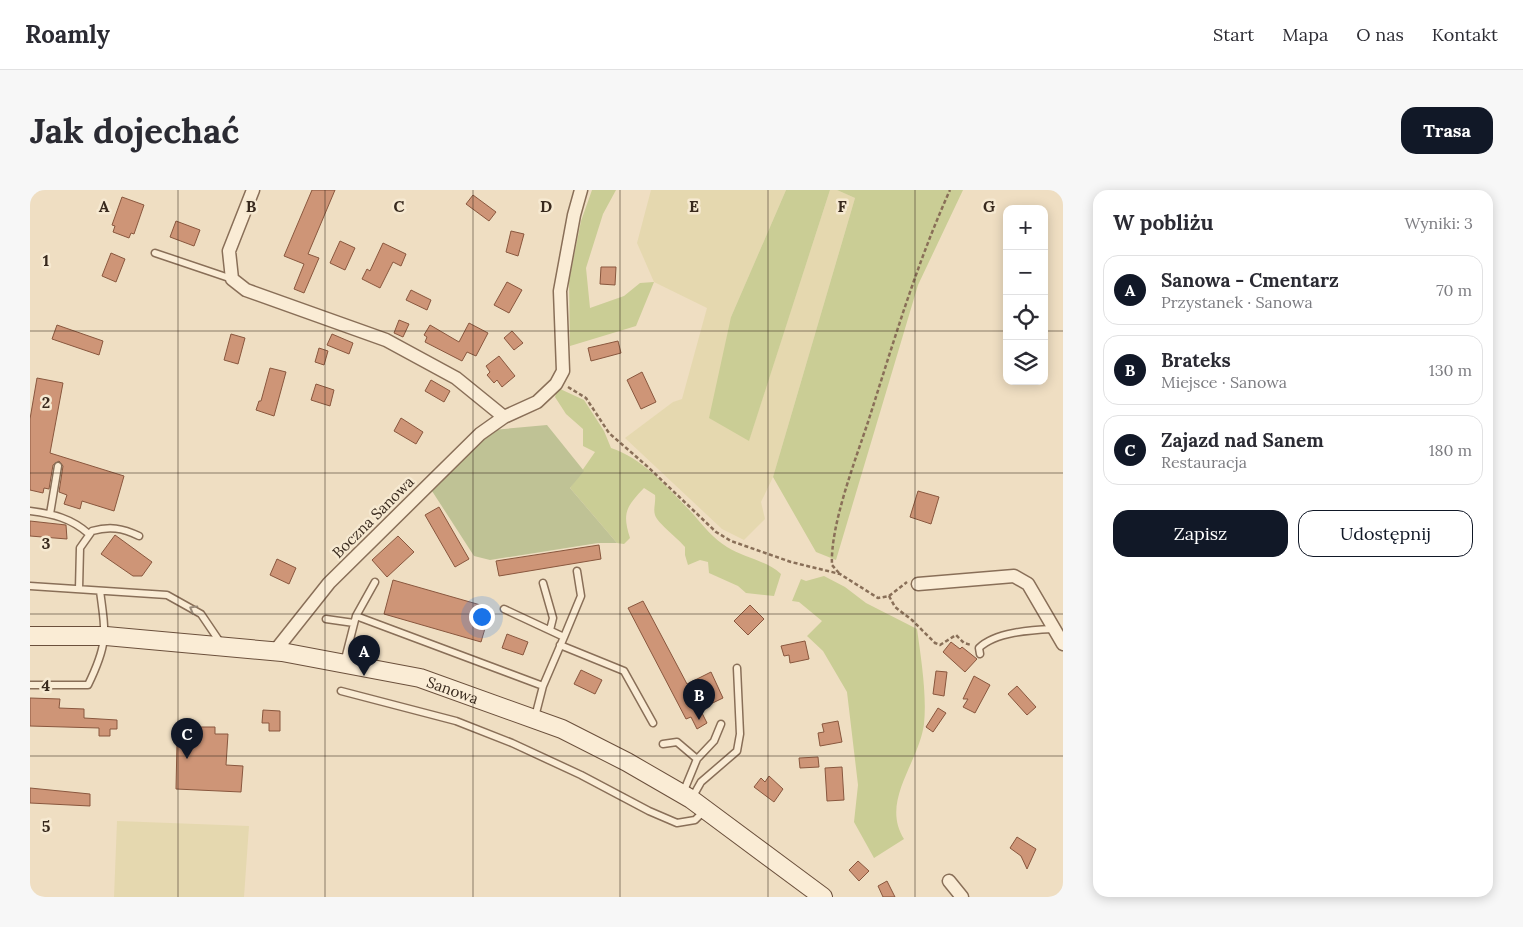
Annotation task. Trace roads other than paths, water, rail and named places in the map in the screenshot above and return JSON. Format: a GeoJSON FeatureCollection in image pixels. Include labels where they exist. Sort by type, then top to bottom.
{"type":"FeatureCollection","features":[{"type":"Feature","properties":{"kind":"main road","name":"Sanowa"},"geometry":{"type":"LineString","coordinates":[[30,636],[106,636],[275,651],[420,678],[570,734],[687,796],[823,897]]}},
{"type":"Feature","properties":{"kind":"street"},"geometry":{"type":"LineString","coordinates":[[253,190],[230,252],[232,279],[246,290],[386,340],[456,378],[504,417]]}},
{"type":"Feature","properties":{"kind":"street","name":"Boczna Sanowa"},"geometry":{"type":"LineString","coordinates":[[275,651],[328,583],[480,434],[504,417],[537,402],[556,384],[563,371],[560,292],[574,215],[581,190]]}},
{"type":"Feature","properties":{"kind":"street"},"geometry":{"type":"LineString","coordinates":[[918,584],[1014,576],[1028,584],[1063,644]]}},
{"type":"Feature","properties":{"kind":"street"},"geometry":{"type":"LineString","coordinates":[[949,881],[962,897]]}},
{"type":"Feature","properties":{"kind":"lane"},"geometry":{"type":"LineString","coordinates":[[155,253],[232,279]]}},
{"type":"Feature","properties":{"kind":"lane"},"geometry":{"type":"LineString","coordinates":[[50,514],[58,466]]}},
{"type":"Feature","properties":{"kind":"lane"},"geometry":{"type":"LineString","coordinates":[[30,511],[50,514],[78,524],[89,534]]}},
{"type":"Feature","properties":{"kind":"lane"},"geometry":{"type":"LineString","coordinates":[[79,589],[80,548],[92,530],[108,527],[125,529],[139,536]]}},
{"type":"Feature","properties":{"kind":"lane"},"geometry":{"type":"LineString","coordinates":[[534,720],[543,686],[581,596],[577,571]]}},
{"type":"Feature","properties":{"kind":"lane"},"geometry":{"type":"LineString","coordinates":[[344,664],[355,620],[375,582]]}},
{"type":"Feature","properties":{"kind":"lane"},"geometry":{"type":"LineString","coordinates":[[543,583],[553,618],[550,630]]}},
{"type":"Feature","properties":{"kind":"lane"},"geometry":{"type":"LineString","coordinates":[[30,586],[167,595],[201,614],[220,638],[223,646]]}},
{"type":"Feature","properties":{"kind":"lane"},"geometry":{"type":"LineString","coordinates":[[30,685],[88,685],[102,656],[106,636],[100,591]]}},
{"type":"Feature","properties":{"kind":"lane"},"geometry":{"type":"LineString","coordinates":[[504,609],[564,637]]}},
{"type":"Feature","properties":{"kind":"lane"},"geometry":{"type":"LineString","coordinates":[[326,619],[355,620],[543,686]]}},
{"type":"Feature","properties":{"kind":"lane"},"geometry":{"type":"LineString","coordinates":[[980,654],[979,648],[986,641],[1037,629],[1053,628]]}},
{"type":"Feature","properties":{"kind":"lane"},"geometry":{"type":"LineString","coordinates":[[560,645],[624,671],[653,723]]}},
{"type":"Feature","properties":{"kind":"lane"},"geometry":{"type":"LineString","coordinates":[[687,796],[737,750],[740,734],[737,668]]}},
{"type":"Feature","properties":{"kind":"lane"},"geometry":{"type":"LineString","coordinates":[[341,691],[456,721],[512,743],[677,823],[695,820],[705,809]]}},
{"type":"Feature","properties":{"kind":"lane"},"geometry":{"type":"LineString","coordinates":[[687,796],[697,759],[714,741],[721,724]]}},
{"type":"Feature","properties":{"kind":"lane"},"geometry":{"type":"LineString","coordinates":[[663,744],[677,742],[697,759]]}},
{"type":"Feature","properties":{"kind":"place","name":"Sanowa - Cmentarz"},"geometry":{"type":"Point","coordinates":[364,676]}},
{"type":"Feature","properties":{"kind":"place","name":"Brateks"},"geometry":{"type":"Point","coordinates":[699,720]}},
{"type":"Feature","properties":{"kind":"place","name":"Zajazd nad Sanem"},"geometry":{"type":"Point","coordinates":[187,759]}}]}
